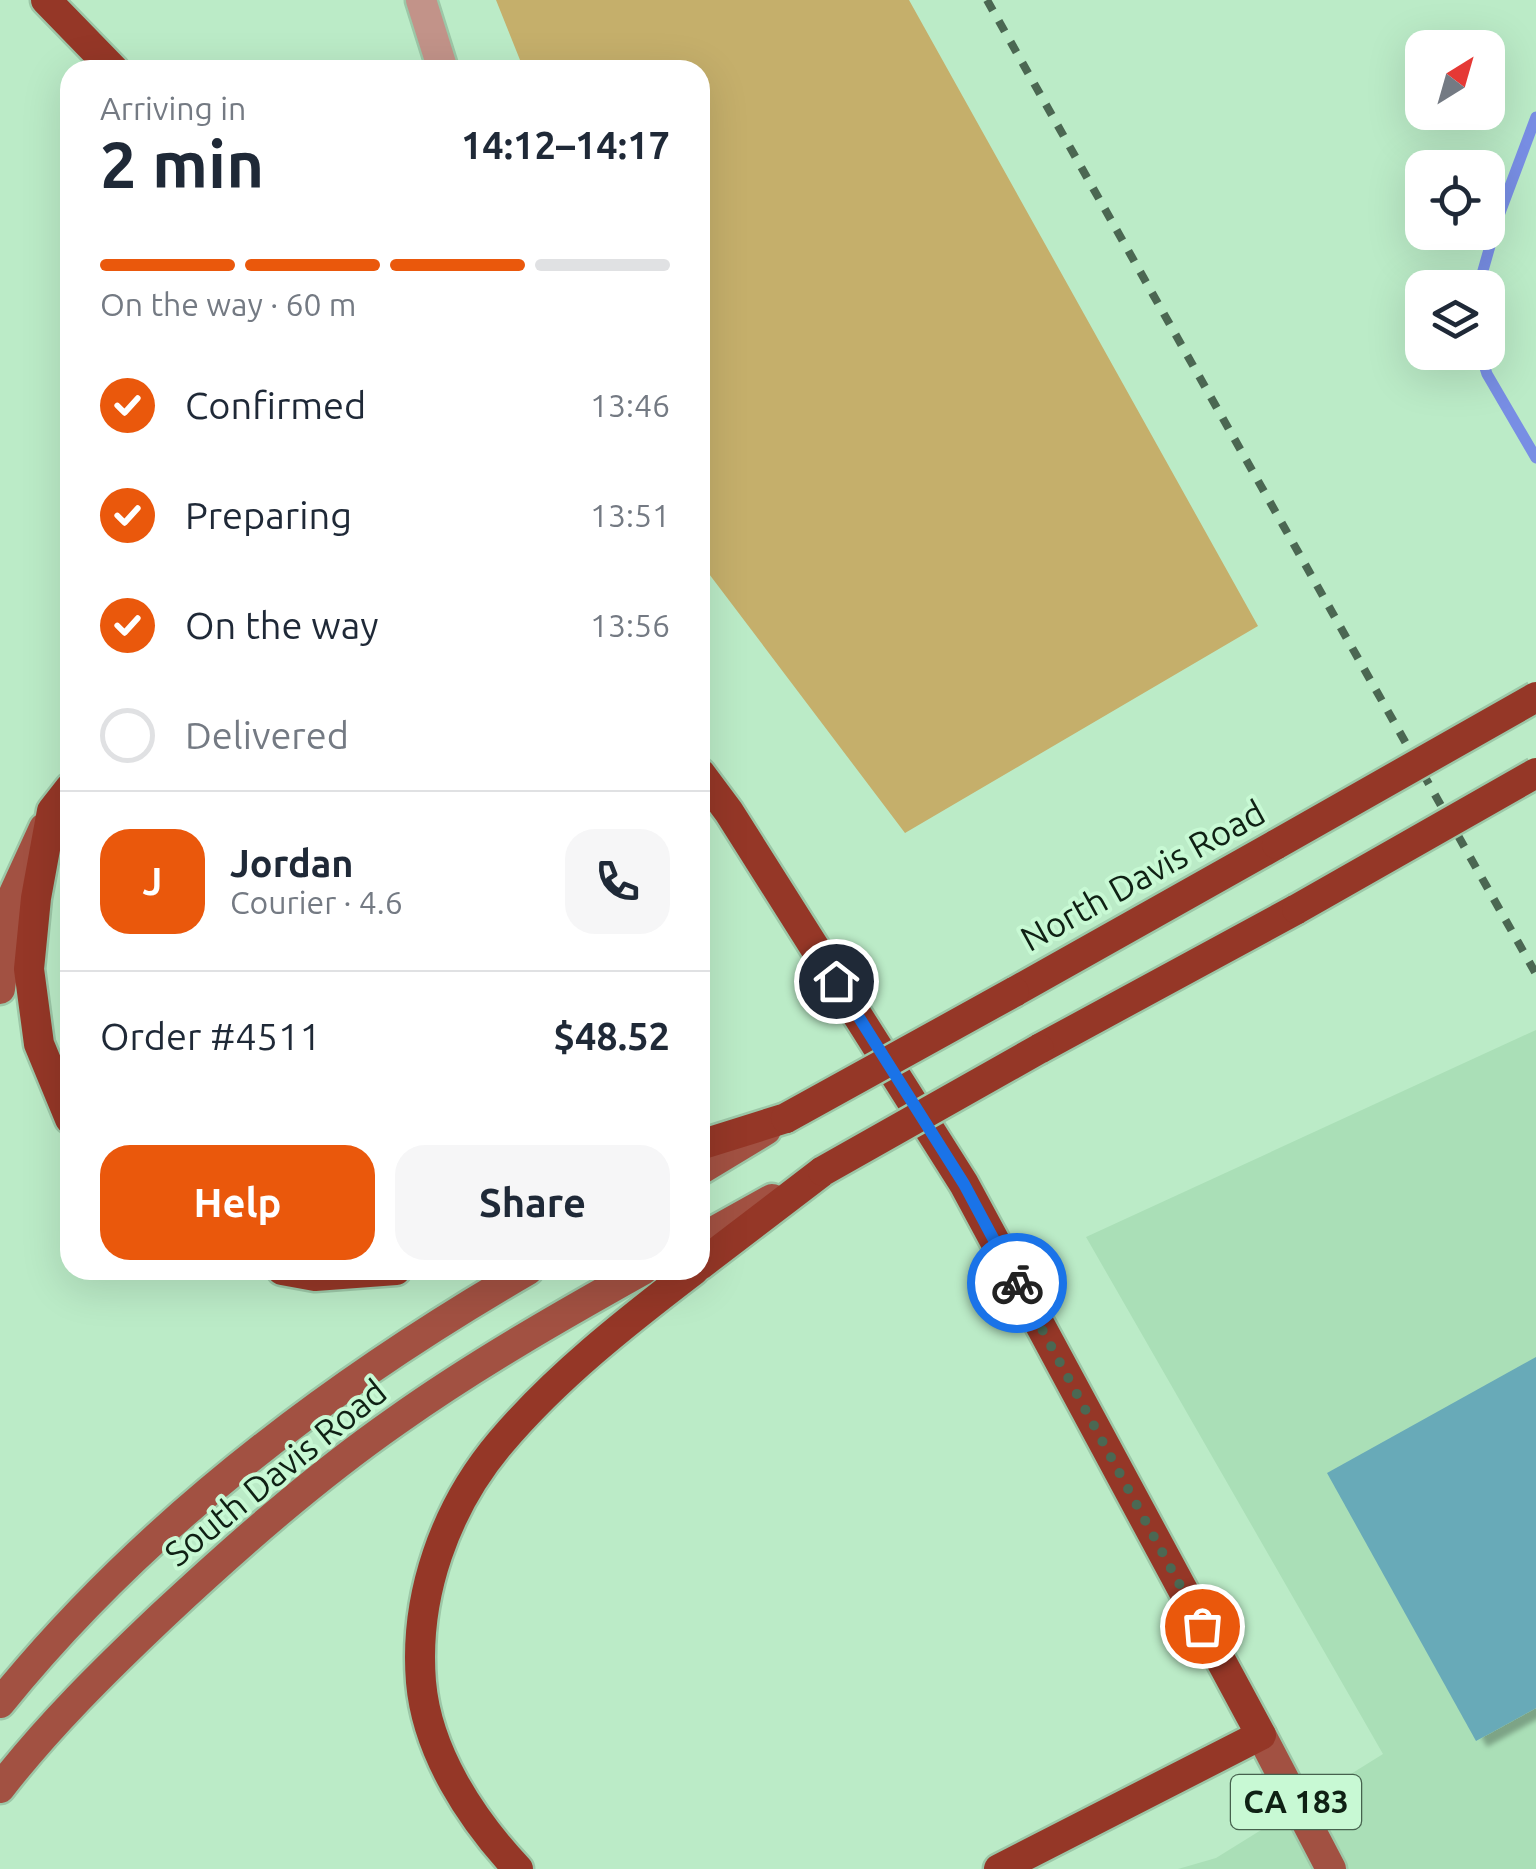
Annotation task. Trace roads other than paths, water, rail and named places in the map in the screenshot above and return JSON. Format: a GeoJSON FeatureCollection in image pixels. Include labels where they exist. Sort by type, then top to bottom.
{"type":"FeatureCollection","features":[{"type":"Feature","properties":{"kind":"highway"},"geometry":{"type":"LineString","coordinates":[[46,0],[104,60]]}},
{"type":"Feature","properties":{"kind":"highway","name":"North Davis Road"},"geometry":{"type":"LineString","coordinates":[[710,1142],[786,1118],[1536,697]]}},
{"type":"Feature","properties":{"kind":"highway"},"geometry":{"type":"LineString","coordinates":[[710,1258],[823,1171],[1536,773]]}},
{"type":"Feature","properties":{"kind":"highway","name":"CA 183"},"geometry":{"type":"LineString","coordinates":[[710,786],[964,1184],[1260,1735]]}},
{"type":"Feature","properties":{"kind":"highway"},"geometry":{"type":"LineString","coordinates":[[60,804],[36,898],[29,969],[39,1044],[60,1095]]}},
{"type":"Feature","properties":{"kind":"highway"},"geometry":{"type":"LineString","coordinates":[[518,1869],[461,1797],[437,1746],[421,1684],[423,1617],[435,1556],[459,1501],[498,1445],[547,1392],[682,1280]]}},
{"type":"Feature","properties":{"kind":"highway"},"geometry":{"type":"LineString","coordinates":[[1000,1869],[1260,1735]]}},
{"type":"Feature","properties":{"kind":"main road"},"geometry":{"type":"LineString","coordinates":[[0,988],[11,900],[60,802]]}},
{"type":"Feature","properties":{"kind":"main road"},"geometry":{"type":"LineString","coordinates":[[710,1164],[786,1118]]}},
{"type":"Feature","properties":{"kind":"main road"},"geometry":{"type":"LineString","coordinates":[[710,1233],[823,1171]]}},
{"type":"Feature","properties":{"kind":"main road","name":"South Davis Road"},"geometry":{"type":"LineString","coordinates":[[0,1703],[89,1604],[145,1549],[272,1439],[452,1314],[511,1280]]}},
{"type":"Feature","properties":{"kind":"main road","name":"South Davis Road"},"geometry":{"type":"LineString","coordinates":[[0,1788],[73,1703],[130,1646],[222,1560],[326,1473],[397,1420],[496,1356],[626,1280]]}},
{"type":"Feature","properties":{"kind":"main road","name":"CA 183"},"geometry":{"type":"LineString","coordinates":[[1260,1735],[1331,1869]]}},
{"type":"Feature","properties":{"kind":"street"},"geometry":{"type":"LineString","coordinates":[[421,0],[440,60]]}},
{"type":"Feature","properties":{"kind":"waterway"},"geometry":{"type":"LineString","coordinates":[[1483,270],[1536,117]]}},
{"type":"Feature","properties":{"kind":"waterway"},"geometry":{"type":"LineString","coordinates":[[1486,370],[1536,458]]}},
{"type":"Feature","properties":{"kind":"railway"},"geometry":{"type":"LineString","coordinates":[[987,0],[1536,974]]}}]}
